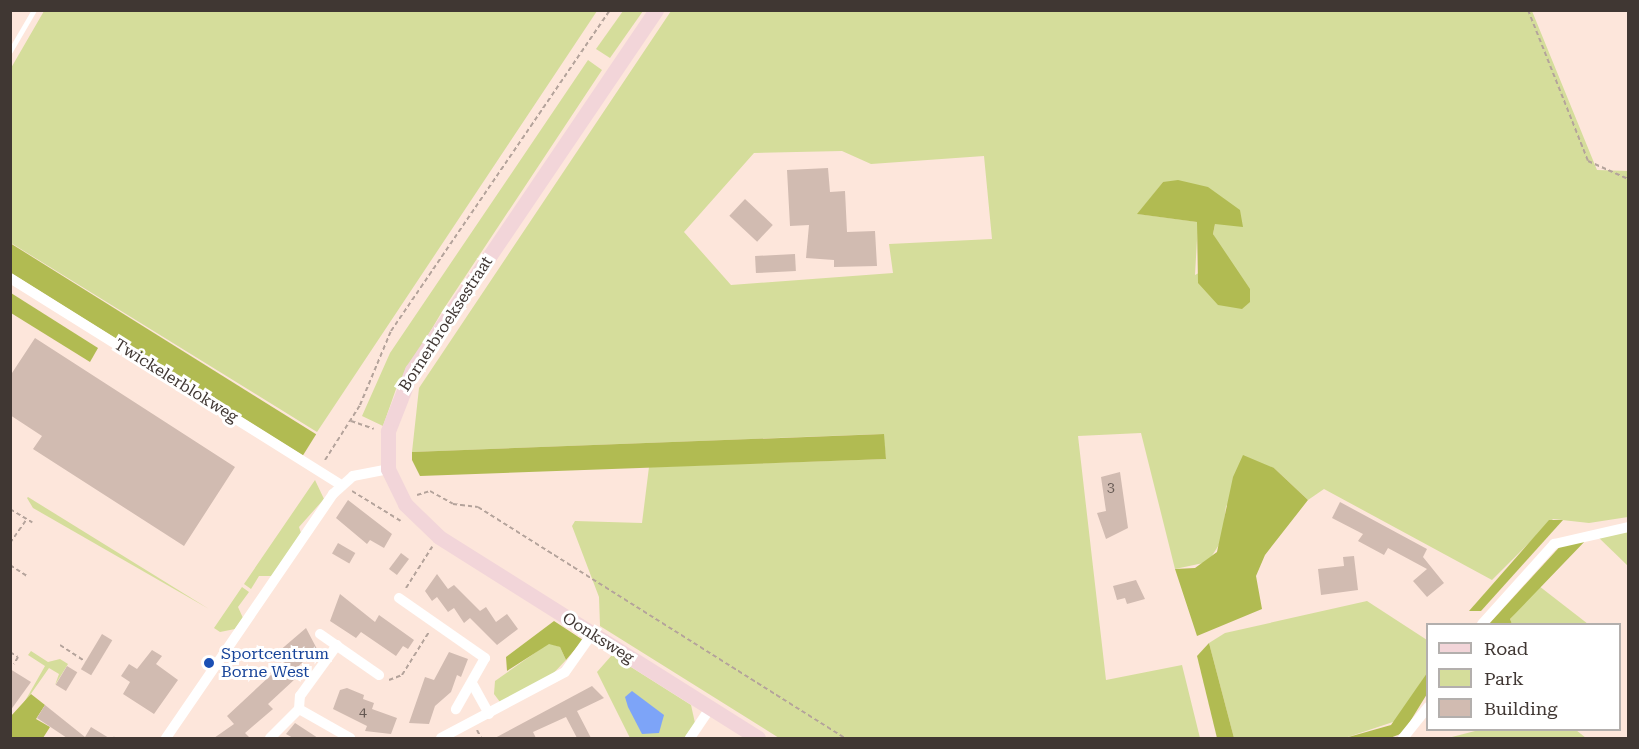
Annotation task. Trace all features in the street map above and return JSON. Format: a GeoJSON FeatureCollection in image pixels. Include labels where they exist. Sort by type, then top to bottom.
{"type":"FeatureCollection","features":[{"type":"Feature","properties":{"kind":"main road","name":"Bornerbroeksestraat"},"geometry":{"type":"LineString","coordinates":[[388,469],[391,420],[412,370],[656,10]]}},
{"type":"Feature","properties":{"kind":"main road","name":"Oonksweg"},"geometry":{"type":"LineString","coordinates":[[388,469],[405,504],[439,537],[758,738]]}},
{"type":"Feature","properties":{"kind":"street","name":"Twickelerblokweg"},"geometry":{"type":"LineString","coordinates":[[10,278],[341,485]]}},
{"type":"Feature","properties":{"kind":"street"},"geometry":{"type":"LineString","coordinates":[[166,738],[341,485],[388,469]]}},
{"type":"Feature","properties":{"kind":"street"},"geometry":{"type":"LineString","coordinates":[[1483,623],[1554,544],[1629,527]]}},
{"type":"Feature","properties":{"kind":"street"},"geometry":{"type":"LineString","coordinates":[[399,598],[485,658],[473,685],[456,709]]}},
{"type":"Feature","properties":{"kind":"street"},"geometry":{"type":"LineString","coordinates":[[320,634],[379,675]]}},
{"type":"Feature","properties":{"kind":"street"},"geometry":{"type":"LineString","coordinates":[[441,738],[565,672],[592,634]]}},
{"type":"Feature","properties":{"kind":"street"},"geometry":{"type":"LineString","coordinates":[[270,738],[299,709],[300,696],[337,645]]}},
{"type":"Feature","properties":{"kind":"street"},"geometry":{"type":"LineString","coordinates":[[473,685],[489,714]]}},
{"type":"Feature","properties":{"kind":"street"},"geometry":{"type":"LineString","coordinates":[[690,738],[710,708]]}},
{"type":"Feature","properties":{"kind":"street"},"geometry":{"type":"LineString","coordinates":[[299,709],[351,738]]}},
{"type":"Feature","properties":{"kind":"street"},"geometry":{"type":"LineString","coordinates":[[1403,738],[1426,709]]}},
{"type":"Feature","properties":{"kind":"lane"},"geometry":{"type":"LineString","coordinates":[[10,51],[34,10]]}},
{"type":"Feature","properties":{"kind":"path"},"geometry":{"type":"LineString","coordinates":[[318,470],[351,421],[392,331],[610,10]]}},
{"type":"Feature","properties":{"kind":"path"},"geometry":{"type":"LineString","coordinates":[[1528,10],[1588,161],[1605,167],[1608,172],[1629,179]]}},
{"type":"Feature","properties":{"kind":"path"},"geometry":{"type":"LineString","coordinates":[[341,485],[407,525]]}},
{"type":"Feature","properties":{"kind":"path"},"geometry":{"type":"LineString","coordinates":[[417,495],[430,491],[453,504],[478,507],[845,738]]}},
{"type":"Feature","properties":{"kind":"path"},"geometry":{"type":"LineString","coordinates":[[10,509],[32,522]]}},
{"type":"Feature","properties":{"kind":"path"},"geometry":{"type":"LineString","coordinates":[[10,543],[27,519]]}},
{"type":"Feature","properties":{"kind":"path"},"geometry":{"type":"LineString","coordinates":[[399,598],[439,537]]}},
{"type":"Feature","properties":{"kind":"path"},"geometry":{"type":"LineString","coordinates":[[10,565],[27,576]]}},
{"type":"Feature","properties":{"kind":"path"},"geometry":{"type":"LineString","coordinates":[[379,675],[390,681],[402,675],[435,622]]}},
{"type":"Feature","properties":{"kind":"path"},"geometry":{"type":"LineString","coordinates":[[60,645],[85,661]]}},
{"type":"Feature","properties":{"kind":"path"},"geometry":{"type":"LineString","coordinates":[[10,652],[18,657],[14,664]]}},
{"type":"Feature","properties":{"kind":"green space"},"geometry":{"type":"Polygon","coordinates":[[[44,11],[597,11],[317,432],[11,243],[11,68],[44,11]]]}},
{"type":"Feature","properties":{"kind":"green space"},"geometry":{"type":"Polygon","coordinates":[[[623,11],[643,11],[610,58],[596,49],[623,11]]]}},
{"type":"Feature","properties":{"kind":"green space"},"geometry":{"type":"Polygon","coordinates":[[[671,11],[1532,11],[1597,170],[1628,171],[1628,517],[1589,523],[1553,519],[1492,580],[1324,489],[1308,500],[1274,468],[1226,506],[1222,540],[1208,562],[1175,569],[1141,433],[1078,436],[1106,680],[1182,665],[1200,738],[779,738],[600,626],[599,597],[572,526],[575,521],[642,523],[649,467],[886,459],[883,434],[412,452],[419,388],[671,11]],[[842,151],[754,153],[684,232],[731,285],[893,273],[889,244],[992,239],[984,156],[871,164],[842,151]],[[1163,182],[1138,214],[1198,222],[1195,275],[1227,258],[1213,234],[1215,224],[1163,182]]]}},
{"type":"Feature","properties":{"kind":"green space"},"geometry":{"type":"Polygon","coordinates":[[[588,60],[602,70],[443,310],[396,389],[383,426],[362,416],[390,353],[588,60]]]}},
{"type":"Feature","properties":{"kind":"green space"},"geometry":{"type":"Polygon","coordinates":[[[1178,180],[1208,187],[1240,210],[1243,227],[1215,224],[1213,234],[1250,289],[1250,302],[1242,309],[1218,305],[1198,283],[1197,222],[1137,214],[1163,182],[1178,180]]]}},
{"type":"Feature","properties":{"kind":"green space"},"geometry":{"type":"Polygon","coordinates":[[[10,243],[316,434],[303,456],[10,272],[10,243]]]}},
{"type":"Feature","properties":{"kind":"green space"},"geometry":{"type":"Polygon","coordinates":[[[11,293],[98,348],[90,362],[11,313],[11,293]]]}},
{"type":"Feature","properties":{"kind":"green space"},"geometry":{"type":"Polygon","coordinates":[[[884,434],[886,459],[420,476],[412,460],[412,452],[884,434]]]}},
{"type":"Feature","properties":{"kind":"green space"},"geometry":{"type":"Polygon","coordinates":[[[1243,455],[1274,468],[1308,500],[1265,555],[1256,576],[1262,609],[1197,636],[1175,569],[1195,568],[1217,552],[1233,477],[1243,455]]]}},
{"type":"Feature","properties":{"kind":"green space"},"geometry":{"type":"Polygon","coordinates":[[[315,480],[324,499],[299,527],[301,533],[272,576],[259,576],[251,589],[244,584],[315,480]]]}},
{"type":"Feature","properties":{"kind":"green space"},"geometry":{"type":"Polygon","coordinates":[[[28,497],[209,609],[33,508],[28,497]]]}},
{"type":"Feature","properties":{"kind":"green space"},"geometry":{"type":"Polygon","coordinates":[[[1549,520],[1563,520],[1481,611],[1469,611],[1549,520]]]}},
{"type":"Feature","properties":{"kind":"green space"},"geometry":{"type":"Polygon","coordinates":[[[1628,531],[1628,566],[1597,536],[1628,531]]]}},
{"type":"Feature","properties":{"kind":"green space"},"geometry":{"type":"Polygon","coordinates":[[[1588,538],[1510,619],[1512,623],[1490,623],[1565,541],[1588,538]]]}},
{"type":"Feature","properties":{"kind":"green space"},"geometry":{"type":"Polygon","coordinates":[[[1539,586],[1587,623],[1512,623],[1510,619],[1539,586]]]}},
{"type":"Feature","properties":{"kind":"green space"},"geometry":{"type":"Polygon","coordinates":[[[242,587],[249,592],[238,607],[243,618],[235,629],[220,632],[214,628],[242,587]]]}},
{"type":"Feature","properties":{"kind":"green space"},"geometry":{"type":"Polygon","coordinates":[[[1367,601],[1426,639],[1426,675],[1396,721],[1345,738],[1234,738],[1209,643],[1225,633],[1367,601]]]}},
{"type":"Feature","properties":{"kind":"green space"},"geometry":{"type":"Polygon","coordinates":[[[554,621],[583,640],[566,660],[560,647],[549,644],[507,671],[506,657],[554,621]]]}},
{"type":"Feature","properties":{"kind":"green space"},"geometry":{"type":"Polygon","coordinates":[[[549,643],[560,647],[566,660],[548,679],[503,706],[494,694],[495,681],[549,643]]]}},
{"type":"Feature","properties":{"kind":"green space"},"geometry":{"type":"Polygon","coordinates":[[[1209,643],[1234,738],[1217,738],[1197,656],[1209,643]]]}},
{"type":"Feature","properties":{"kind":"green space"},"geometry":{"type":"Polygon","coordinates":[[[31,651],[48,662],[60,659],[68,664],[55,685],[59,674],[49,668],[21,708],[45,666],[28,655],[31,651]]]}},
{"type":"Feature","properties":{"kind":"green space"},"geometry":{"type":"Polygon","coordinates":[[[612,655],[691,705],[695,723],[684,738],[630,738],[597,672],[612,655]]]}},
{"type":"Feature","properties":{"kind":"green space"},"geometry":{"type":"Polygon","coordinates":[[[1426,674],[1426,696],[1403,733],[1390,738],[1345,738],[1391,725],[1426,674]]]}},
{"type":"Feature","properties":{"kind":"green space"},"geometry":{"type":"Polygon","coordinates":[[[31,694],[45,705],[36,719],[50,727],[43,738],[11,738],[11,716],[31,694]]]}},
{"type":"Feature","properties":{"kind":"green space"},"geometry":{"type":"Polygon","coordinates":[[[1475,731],[1577,731],[1586,738],[1448,738],[1475,731]]]}},
{"type":"Feature","properties":{"kind":"water"},"geometry":{"type":"Polygon","coordinates":[[[632,691],[664,715],[659,733],[642,734],[625,697],[632,691]]]}},
{"type":"Feature","properties":{"kind":"building"},"geometry":{"type":"Polygon","coordinates":[[[828,168],[830,192],[845,191],[847,232],[875,231],[877,266],[834,267],[834,260],[806,258],[809,225],[790,226],[787,170],[828,168]]]}},
{"type":"Feature","properties":{"kind":"building"},"geometry":{"type":"Polygon","coordinates":[[[745,199],[773,225],[757,242],[729,216],[745,199]]]}},
{"type":"Feature","properties":{"kind":"building"},"geometry":{"type":"Polygon","coordinates":[[[795,254],[796,271],[756,273],[755,256],[795,254]]]}},
{"type":"Feature","properties":{"kind":"building"},"geometry":{"type":"Polygon","coordinates":[[[35,338],[235,467],[184,546],[33,449],[42,436],[10,415],[10,376],[35,338]]]}},
{"type":"Feature","properties":{"kind":"building"},"geometry":{"type":"Polygon","coordinates":[[[1120,472],[1128,528],[1106,539],[1097,513],[1106,511],[1101,477],[1120,472]]]}},
{"type":"Feature","properties":{"kind":"building"},"geometry":{"type":"Polygon","coordinates":[[[348,500],[392,534],[384,548],[370,540],[367,544],[336,518],[348,500]]]}},
{"type":"Feature","properties":{"kind":"building"},"geometry":{"type":"Polygon","coordinates":[[[1340,502],[1427,549],[1423,557],[1444,583],[1427,597],[1413,581],[1427,569],[1388,548],[1384,555],[1358,541],[1363,534],[1332,518],[1340,502]]]}},
{"type":"Feature","properties":{"kind":"building"},"geometry":{"type":"Polygon","coordinates":[[[338,543],[355,553],[349,563],[332,553],[338,543]]]}},
{"type":"Feature","properties":{"kind":"building"},"geometry":{"type":"Polygon","coordinates":[[[401,553],[409,559],[397,575],[389,569],[401,553]]]}},
{"type":"Feature","properties":{"kind":"building"},"geometry":{"type":"Polygon","coordinates":[[[1354,556],[1358,590],[1321,595],[1318,569],[1344,566],[1343,557],[1354,556]]]}},
{"type":"Feature","properties":{"kind":"building"},"geometry":{"type":"Polygon","coordinates":[[[437,574],[448,589],[454,585],[480,611],[486,607],[496,622],[507,614],[518,629],[497,645],[470,618],[464,623],[454,608],[448,612],[437,597],[432,601],[425,591],[437,574]]]}},
{"type":"Feature","properties":{"kind":"building"},"geometry":{"type":"Polygon","coordinates":[[[1136,580],[1145,599],[1127,604],[1125,598],[1117,600],[1113,586],[1136,580]]]}},
{"type":"Feature","properties":{"kind":"building"},"geometry":{"type":"Polygon","coordinates":[[[340,594],[375,622],[379,615],[414,640],[408,649],[403,646],[396,656],[361,632],[356,638],[330,621],[340,594]]]}},
{"type":"Feature","properties":{"kind":"building"},"geometry":{"type":"Polygon","coordinates":[[[306,628],[317,649],[290,674],[295,679],[268,704],[273,709],[245,733],[250,738],[214,738],[234,724],[227,716],[286,661],[278,652],[306,628]]]}},
{"type":"Feature","properties":{"kind":"building"},"geometry":{"type":"Polygon","coordinates":[[[102,634],[112,640],[91,675],[81,669],[102,634]]]}},
{"type":"Feature","properties":{"kind":"building"},"geometry":{"type":"Polygon","coordinates":[[[152,650],[162,656],[156,664],[178,680],[154,714],[123,694],[130,682],[121,676],[129,664],[137,669],[152,650]]]}},
{"type":"Feature","properties":{"kind":"building"},"geometry":{"type":"Polygon","coordinates":[[[449,652],[468,659],[461,677],[457,675],[451,692],[435,706],[429,724],[409,723],[425,677],[434,680],[449,652]]]}},
{"type":"Feature","properties":{"kind":"building"},"geometry":{"type":"Polygon","coordinates":[[[67,666],[77,672],[66,691],[56,685],[67,666]]]}},
{"type":"Feature","properties":{"kind":"building"},"geometry":{"type":"Polygon","coordinates":[[[10,669],[31,682],[10,711],[10,669]]]}},
{"type":"Feature","properties":{"kind":"building"},"geometry":{"type":"Polygon","coordinates":[[[592,686],[604,698],[577,711],[591,738],[577,738],[566,717],[533,732],[536,738],[495,738],[592,686]]]}},
{"type":"Feature","properties":{"kind":"building"},"geometry":{"type":"Polygon","coordinates":[[[347,688],[364,695],[363,699],[374,703],[372,709],[397,718],[391,734],[365,731],[367,726],[333,709],[340,690],[347,688]]]}},
{"type":"Feature","properties":{"kind":"building"},"geometry":{"type":"Polygon","coordinates":[[[45,705],[85,737],[91,727],[109,738],[67,738],[37,718],[45,705]]]}},
{"type":"Feature","properties":{"kind":"building"},"geometry":{"type":"Polygon","coordinates":[[[295,723],[318,738],[293,738],[286,734],[295,723]]]}},
{"type":"Feature","properties":{"kind":"place","name":"Sportcentrum Borne West"},"geometry":{"type":"Point","coordinates":[209,663]}}]}
